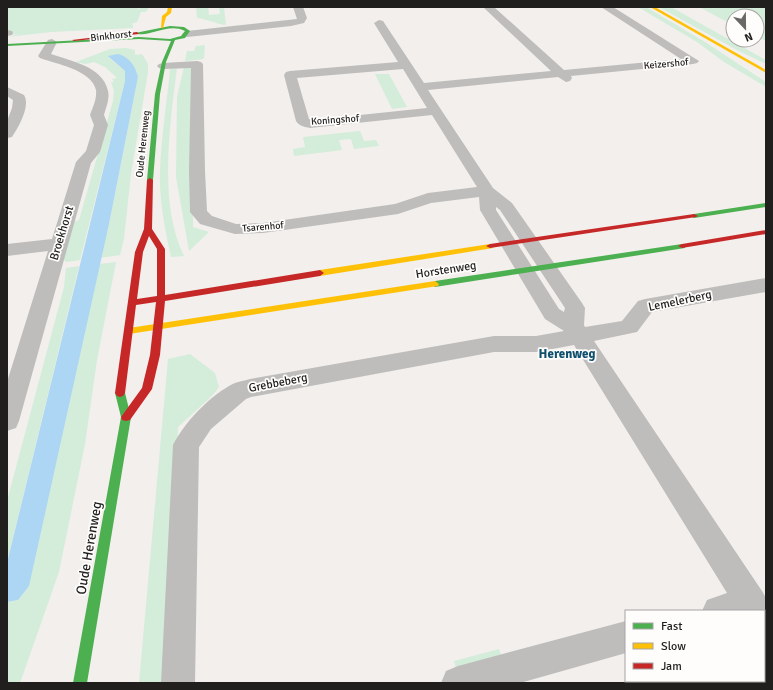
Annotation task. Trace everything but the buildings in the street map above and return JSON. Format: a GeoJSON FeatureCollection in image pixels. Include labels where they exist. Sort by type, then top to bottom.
{"type":"FeatureCollection","features":[{"type":"Feature","properties":{"kind":"street"},"geometry":{"type":"LineString","coordinates":[[164,64],[159,46],[149,35],[162,27],[183,30],[235,28],[291,23],[300,21],[302,18],[298,7]]}},
{"type":"Feature","properties":{"kind":"street"},"geometry":{"type":"LineString","coordinates":[[488,7],[563,76]]}},
{"type":"Feature","properties":{"kind":"street","name":"Keizershof"},"geometry":{"type":"LineString","coordinates":[[420,87],[563,76],[693,61],[606,7]]}},
{"type":"Feature","properties":{"kind":"street"},"geometry":{"type":"LineString","coordinates":[[652,7],[766,72]]}},
{"type":"Feature","properties":{"kind":"street"},"geometry":{"type":"LineString","coordinates":[[162,27],[164,16],[170,10],[175,15],[183,30]]}},
{"type":"Feature","properties":{"kind":"street"},"geometry":{"type":"LineString","coordinates":[[379,23],[487,191],[506,207],[575,308],[576,332]]}},
{"type":"Feature","properties":{"kind":"street"},"geometry":{"type":"LineString","coordinates":[[159,46],[173,40],[183,30]]}},
{"type":"Feature","properties":{"kind":"street","name":"Binkhorst"},"geometry":{"type":"LineString","coordinates":[[7,46],[149,35]]}},
{"type":"Feature","properties":{"kind":"street","name":"Oude Herenweg"},"geometry":{"type":"LineString","coordinates":[[80,683],[126,417],[120,395],[139,252],[148,229],[152,145],[164,64],[172,50],[173,40]]}},
{"type":"Feature","properties":{"kind":"street","name":"Broekhorst"},"geometry":{"type":"LineString","coordinates":[[7,421],[84,162],[93,152],[101,125],[97,115],[102,100],[102,90],[100,85],[89,73],[69,63],[44,56],[52,42]]}},
{"type":"Feature","properties":{"kind":"street","name":"Tsarenhof"},"geometry":{"type":"LineString","coordinates":[[164,64],[197,64],[197,171],[199,212],[206,220],[235,229],[263,228],[398,210],[428,198],[487,191]]}},
{"type":"Feature","properties":{"kind":"street","name":"Koningshof"},"geometry":{"type":"LineString","coordinates":[[406,65],[290,75],[302,121],[310,124],[436,111]]}},
{"type":"Feature","properties":{"kind":"street"},"geometry":{"type":"LineString","coordinates":[[7,91],[19,98],[18,114],[7,134]]}},
{"type":"Feature","properties":{"kind":"street"},"geometry":{"type":"LineString","coordinates":[[487,191],[488,210],[552,314],[576,332],[756,610]]}},
{"type":"Feature","properties":{"kind":"street","name":"Horstenweg"},"geometry":{"type":"LineString","coordinates":[[132,303],[529,240],[766,205]]}},
{"type":"Feature","properties":{"kind":"street"},"geometry":{"type":"LineString","coordinates":[[148,229],[161,249],[161,298]]}},
{"type":"Feature","properties":{"kind":"street","name":"Horstenweg"},"geometry":{"type":"LineString","coordinates":[[129,330],[547,267],[766,232]]}},
{"type":"Feature","properties":{"kind":"street"},"geometry":{"type":"LineString","coordinates":[[7,250],[60,244]]}},
{"type":"Feature","properties":{"kind":"street","name":"Lemelerberg"},"geometry":{"type":"LineString","coordinates":[[576,332],[629,327],[645,306],[766,285]]}},
{"type":"Feature","properties":{"kind":"street","name":"Oude Herenweg"},"geometry":{"type":"LineString","coordinates":[[126,417],[148,389],[155,355],[161,298]]}},
{"type":"Feature","properties":{"kind":"street","name":"Grebbeberg"},"geometry":{"type":"LineString","coordinates":[[178,683],[186,445],[202,422],[238,392],[250,388],[494,344],[536,344],[576,332]]}},
{"type":"Feature","properties":{"kind":"street"},"geometry":{"type":"LineString","coordinates":[[458,683],[625,637]]}},
{"type":"Feature","properties":{"kind":"green space"},"geometry":{"type":"Polygon","coordinates":[[[7,7],[137,7],[139,10],[140,7],[149,7],[146,12],[141,12],[137,22],[131,24],[133,25],[133,28],[51,32],[7,37],[19,34],[7,35],[7,7]]]}},
{"type":"Feature","properties":{"kind":"green space"},"geometry":{"type":"Polygon","coordinates":[[[196,7],[208,7],[209,15],[220,14],[219,7],[224,7],[226,25],[197,18],[196,7]]]}},
{"type":"Feature","properties":{"kind":"green space"},"geometry":{"type":"Polygon","coordinates":[[[638,7],[646,7],[705,42],[766,82],[766,87],[724,62],[697,42],[638,7]]]}},
{"type":"Feature","properties":{"kind":"green space"},"geometry":{"type":"Polygon","coordinates":[[[659,7],[671,7],[725,37],[725,43],[659,7]]]}},
{"type":"Feature","properties":{"kind":"green space"},"geometry":{"type":"Polygon","coordinates":[[[699,7],[766,7],[766,41],[765,8],[725,8],[725,21],[699,7]]]}},
{"type":"Feature","properties":{"kind":"green space"},"geometry":{"type":"Polygon","coordinates":[[[205,45],[204,59],[185,61],[187,51],[194,51],[196,46],[205,45]]]}},
{"type":"Feature","properties":{"kind":"green space"},"geometry":{"type":"Polygon","coordinates":[[[126,48],[135,50],[135,55],[142,54],[148,64],[148,72],[131,174],[124,239],[120,255],[100,258],[109,224],[138,77],[108,57],[125,71],[125,81],[80,260],[67,262],[61,259],[71,223],[79,220],[113,101],[114,91],[111,82],[114,82],[112,79],[117,78],[105,67],[94,62],[86,64],[76,62],[110,49],[126,48]]]}},
{"type":"Feature","properties":{"kind":"green space"},"geometry":{"type":"Polygon","coordinates":[[[733,48],[744,48],[766,60],[766,64],[733,48]]]}},
{"type":"Feature","properties":{"kind":"green space"},"geometry":{"type":"Polygon","coordinates":[[[184,67],[193,67],[193,227],[209,232],[189,251],[176,177],[177,97],[184,67]]]}},
{"type":"Feature","properties":{"kind":"green space"},"geometry":{"type":"Polygon","coordinates":[[[177,68],[171,114],[168,164],[171,213],[176,235],[184,256],[171,257],[161,204],[160,171],[170,69],[177,68]]]}},
{"type":"Feature","properties":{"kind":"green space"},"geometry":{"type":"Polygon","coordinates":[[[375,74],[389,74],[407,107],[392,109],[375,74]]]}},
{"type":"Feature","properties":{"kind":"green space"},"geometry":{"type":"Polygon","coordinates":[[[360,131],[364,141],[376,140],[379,146],[354,149],[351,139],[339,140],[342,150],[294,156],[293,149],[305,147],[303,137],[360,131]]]}},
{"type":"Feature","properties":{"kind":"green space"},"geometry":{"type":"Polygon","coordinates":[[[116,262],[97,360],[85,444],[59,572],[20,683],[7,683],[7,602],[18,600],[99,264],[116,262]]]}},
{"type":"Feature","properties":{"kind":"green space"},"geometry":{"type":"Polygon","coordinates":[[[79,266],[7,563],[7,501],[64,287],[66,268],[79,266]]]}},
{"type":"Feature","properties":{"kind":"green space"},"geometry":{"type":"Polygon","coordinates":[[[190,354],[215,373],[219,387],[212,396],[178,427],[168,683],[139,683],[168,359],[190,354]]]}},
{"type":"Feature","properties":{"kind":"green space"},"geometry":{"type":"Polygon","coordinates":[[[499,649],[510,683],[460,683],[454,661],[499,649]]]}},
{"type":"Feature","properties":{"kind":"water"},"geometry":{"type":"Polygon","coordinates":[[[118,54],[131,62],[138,77],[109,224],[29,586],[18,600],[7,602],[7,563],[125,81],[125,71],[108,56],[118,54]]]}},
{"type":"Feature","properties":{"kind":"traffic: fast"},"geometry":{"type":"LineString","coordinates":[[7,45],[139,38],[170,40],[183,37],[188,31],[182,28],[170,27],[137,33]]}},
{"type":"Feature","properties":{"kind":"traffic: fast"},"geometry":{"type":"LineString","coordinates":[[150,180],[153,137],[160,80],[164,62],[173,40]]}},
{"type":"Feature","properties":{"kind":"traffic: fast"},"geometry":{"type":"LineString","coordinates":[[694,216],[766,205]]}},
{"type":"Feature","properties":{"kind":"traffic: fast"},"geometry":{"type":"LineString","coordinates":[[435,284],[682,246]]}},
{"type":"Feature","properties":{"kind":"traffic: fast"},"geometry":{"type":"LineString","coordinates":[[80,683],[126,417],[120,393]]}},
{"type":"Feature","properties":{"kind":"traffic: slow"},"geometry":{"type":"LineString","coordinates":[[162,27],[164,16],[169,13],[170,7]]}},
{"type":"Feature","properties":{"kind":"traffic: slow"},"geometry":{"type":"LineString","coordinates":[[652,7],[766,72]]}},
{"type":"Feature","properties":{"kind":"traffic: slow"},"geometry":{"type":"LineString","coordinates":[[320,273],[490,246]]}},
{"type":"Feature","properties":{"kind":"traffic: slow"},"geometry":{"type":"LineString","coordinates":[[129,331],[435,284]]}},
{"type":"Feature","properties":{"kind":"traffic: jam"},"geometry":{"type":"LineString","coordinates":[[74,40],[137,33]]}},
{"type":"Feature","properties":{"kind":"traffic: jam"},"geometry":{"type":"LineString","coordinates":[[120,393],[139,252],[148,229],[150,180]]}},
{"type":"Feature","properties":{"kind":"traffic: jam"},"geometry":{"type":"LineString","coordinates":[[490,246],[694,216]]}},
{"type":"Feature","properties":{"kind":"traffic: jam"},"geometry":{"type":"LineString","coordinates":[[126,417],[147,389],[155,355],[161,298],[161,249],[148,229]]}},
{"type":"Feature","properties":{"kind":"traffic: jam"},"geometry":{"type":"LineString","coordinates":[[682,246],[766,232]]}},
{"type":"Feature","properties":{"kind":"traffic: jam"},"geometry":{"type":"LineString","coordinates":[[132,303],[320,273]]}},
{"type":"Feature","properties":{"kind":"district","name":"Herenweg"},"geometry":{"type":"Point","coordinates":[567,354]}}]}
